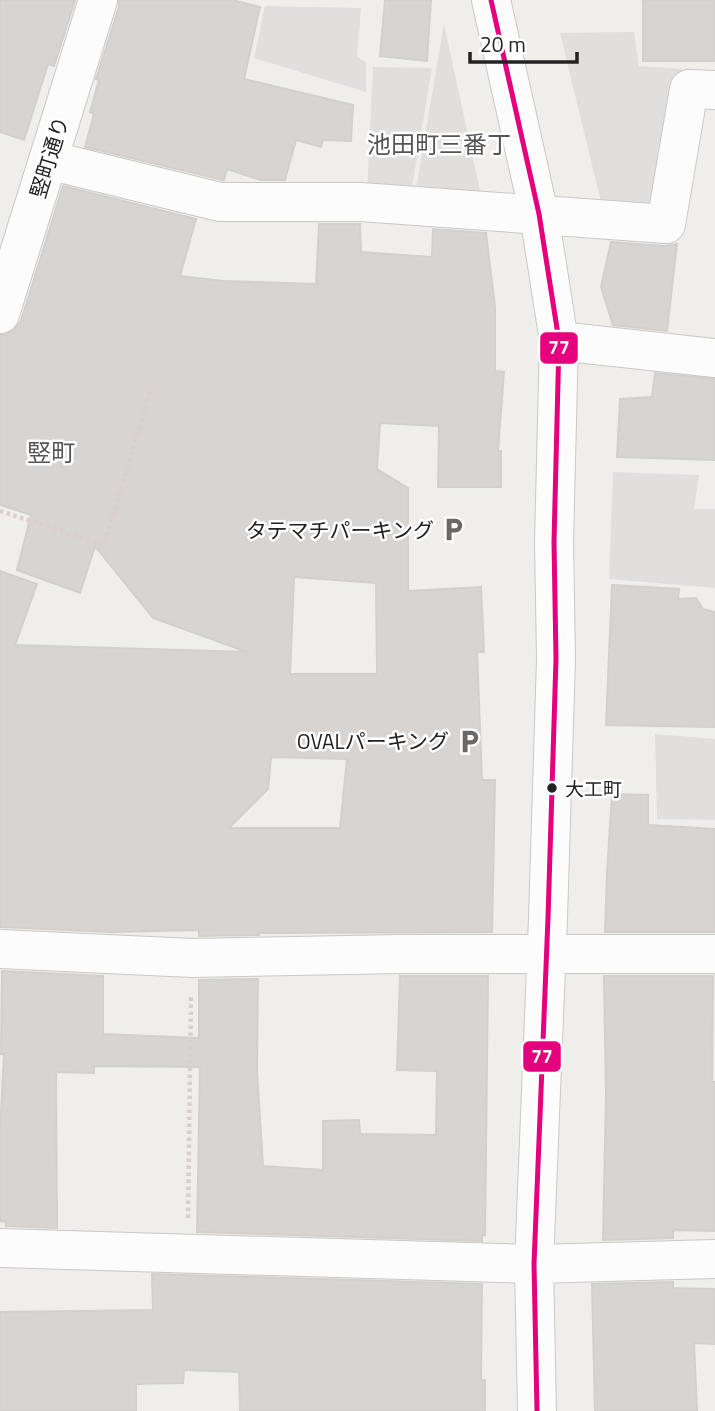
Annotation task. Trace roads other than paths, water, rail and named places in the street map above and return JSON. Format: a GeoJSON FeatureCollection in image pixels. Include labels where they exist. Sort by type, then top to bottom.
{"type":"FeatureCollection","features":[{"type":"Feature","properties":{"kind":"street","name":"竪町通り"},"geometry":{"type":"LineString","coordinates":[[0,314],[98,0]]}},
{"type":"Feature","properties":{"kind":"street"},"geometry":{"type":"LineString","coordinates":[[491,0],[539,214],[559,341],[554,542],[556,659],[534,1264],[537,1411]]}},
{"type":"Feature","properties":{"kind":"street"},"geometry":{"type":"LineString","coordinates":[[48,160],[220,202],[361,202],[666,224],[690,89],[715,90]]}},
{"type":"Feature","properties":{"kind":"street"},"geometry":{"type":"LineString","coordinates":[[559,341],[715,358]]}},
{"type":"Feature","properties":{"kind":"street"},"geometry":{"type":"LineString","coordinates":[[0,949],[192,958],[400,954],[715,954]]}},
{"type":"Feature","properties":{"kind":"street"},"geometry":{"type":"LineString","coordinates":[[0,1248],[534,1264],[715,1259]]}},
{"type":"Feature","properties":{"kind":"place","name":"タテマチパーキング"},"geometry":{"type":"Point","coordinates":[454,530]}},
{"type":"Feature","properties":{"kind":"place","name":"OVALパーキング"},"geometry":{"type":"Point","coordinates":[469,741]}},
{"type":"Feature","properties":{"kind":"place","name":"大工町"},"geometry":{"type":"Point","coordinates":[552,788]}},
{"type":"Feature","properties":{"kind":"district","name":"池田町三番丁"},"geometry":{"type":"Point","coordinates":[439,144]}},
{"type":"Feature","properties":{"kind":"district","name":"竪町"},"geometry":{"type":"Point","coordinates":[51,452]}}]}
